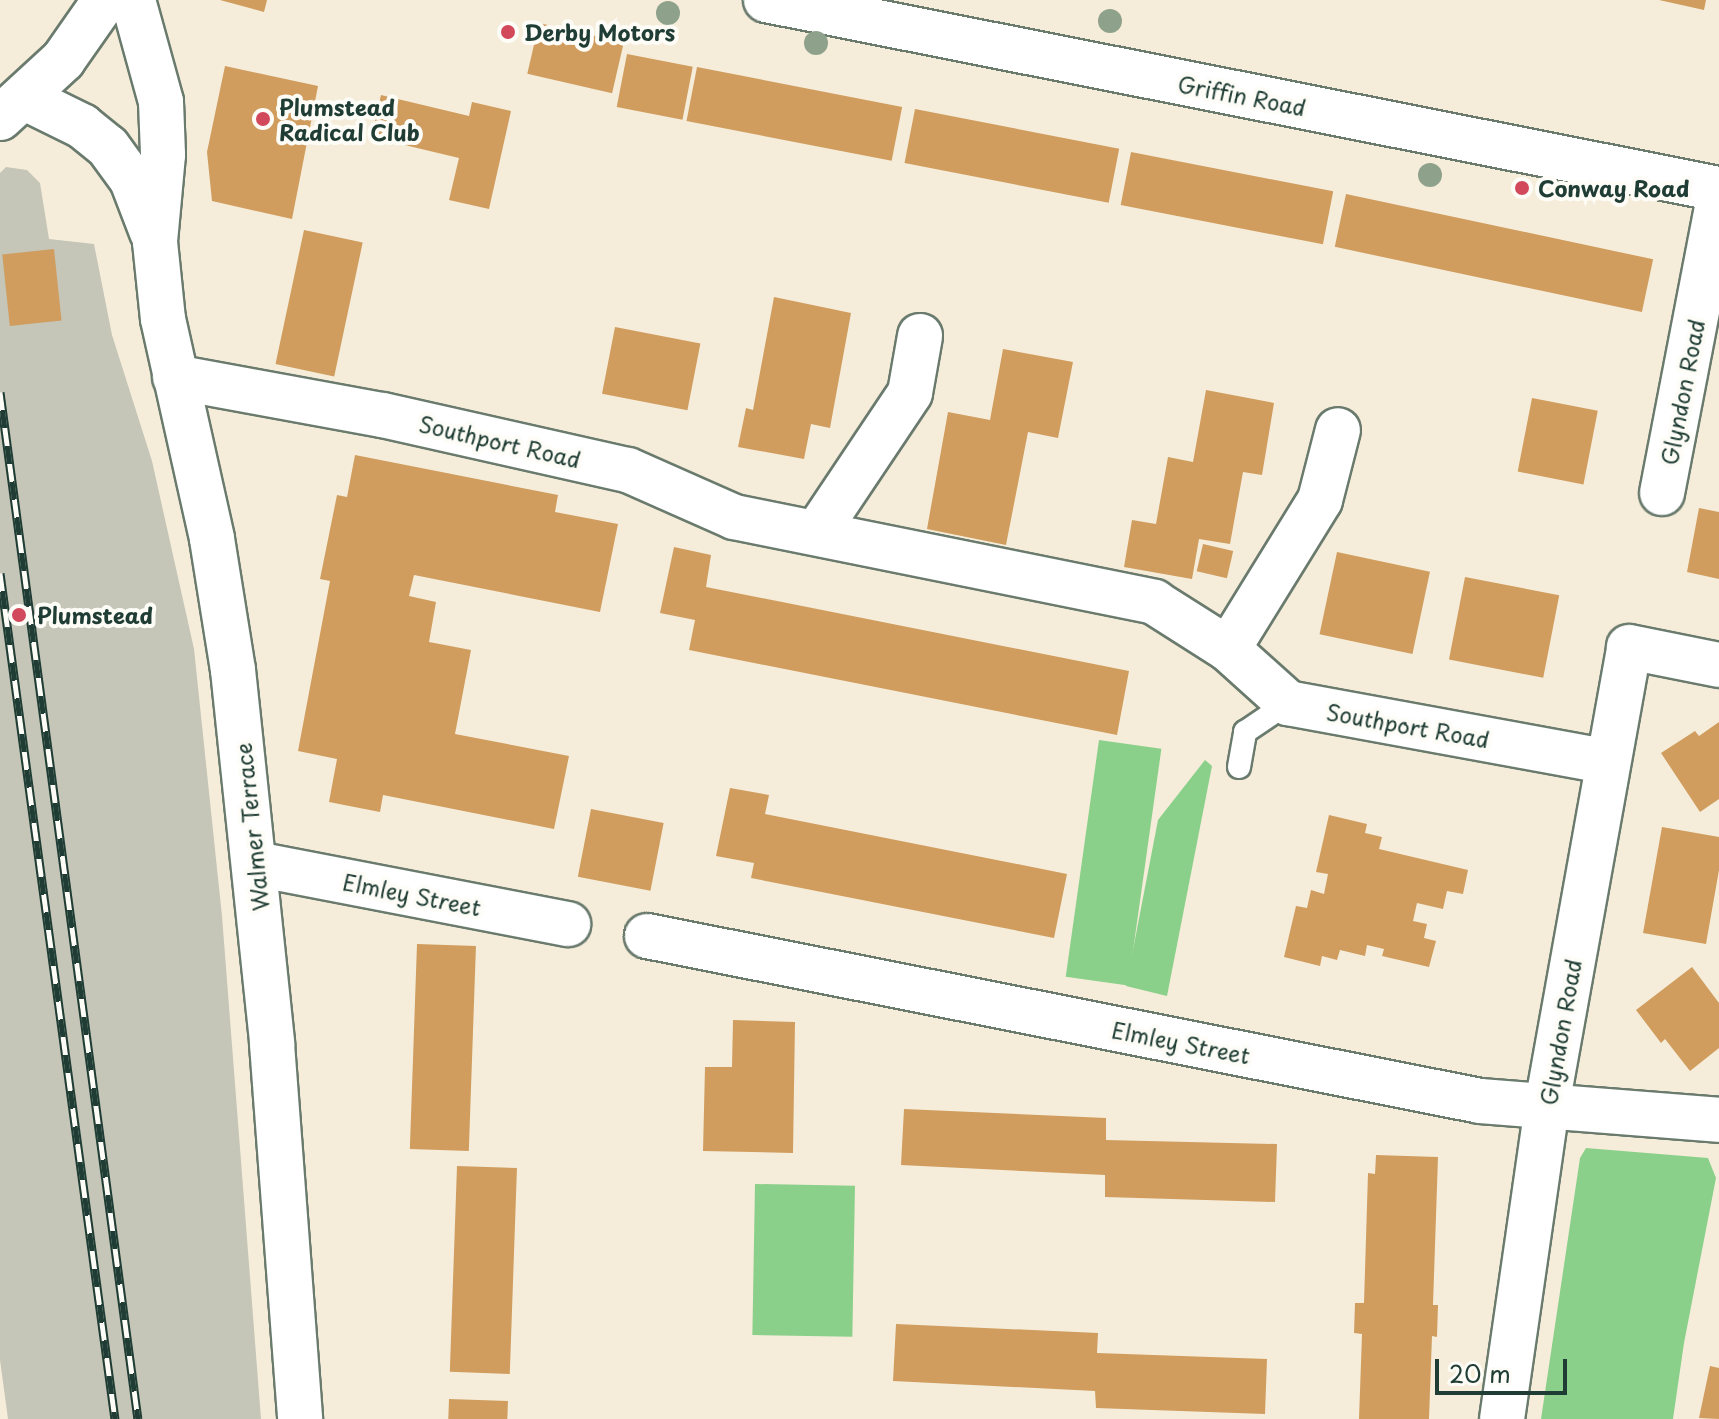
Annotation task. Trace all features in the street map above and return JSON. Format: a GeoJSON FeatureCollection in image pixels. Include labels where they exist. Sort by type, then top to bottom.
{"type":"FeatureCollection","features":[{"type":"Feature","properties":{"kind":"street"},"geometry":{"type":"LineString","coordinates":[[10,110],[63,60],[105,0]]}},
{"type":"Feature","properties":{"kind":"street","name":"Walmer Terrace"},"geometry":{"type":"LineString","coordinates":[[133,0],[161,102],[163,155],[155,242],[163,319],[212,539],[233,670],[256,864],[300,1419]]}},
{"type":"Feature","properties":{"kind":"street","name":"Griffin Road"},"geometry":{"type":"LineString","coordinates":[[766,0],[1719,189]]}},
{"type":"Feature","properties":{"kind":"street","name":"Walmer Terrace"},"geometry":{"type":"LineString","coordinates":[[10,110],[82,126],[108,147],[132,180],[155,242]]}},
{"type":"Feature","properties":{"kind":"street","name":"Glyndon Road"},"geometry":{"type":"LineString","coordinates":[[1662,493],[1719,197]]}},
{"type":"Feature","properties":{"kind":"street"},"geometry":{"type":"LineString","coordinates":[[817,532],[910,393],[920,336]]}},
{"type":"Feature","properties":{"kind":"street","name":"Southport Road"},"geometry":{"type":"LineString","coordinates":[[175,377],[383,415],[628,470],[734,517],[1154,602],[1228,649],[1288,703],[1608,762]]}},
{"type":"Feature","properties":{"kind":"street"},"geometry":{"type":"LineString","coordinates":[[1228,649],[1320,500],[1338,430]]}},
{"type":"Feature","properties":{"kind":"street","name":"Glyndon Road"},"geometry":{"type":"LineString","coordinates":[[1502,1419],[1547,1105],[1629,647],[1719,665]]}},
{"type":"Feature","properties":{"kind":"street","name":"Elmley Street"},"geometry":{"type":"LineString","coordinates":[[256,864],[568,924]]}},
{"type":"Feature","properties":{"kind":"street","name":"Elmley Street"},"geometry":{"type":"LineString","coordinates":[[647,936],[1480,1101],[1719,1120]]}},
{"type":"Feature","properties":{"kind":"lane"},"geometry":{"type":"LineString","coordinates":[[1239,767],[1245,732],[1288,703]]}},
{"type":"Feature","properties":{"kind":"shaded area"},"geometry":{"type":"Polygon","coordinates":[[[6,167],[27,170],[40,183],[49,239],[94,244],[112,335],[152,461],[194,649],[222,916],[261,1419],[8,1419],[0,1360],[0,173],[6,167]]]}},
{"type":"Feature","properties":{"kind":"green space"},"geometry":{"type":"Polygon","coordinates":[[[1099,740],[1161,749],[1128,985],[1066,977],[1099,740]]]}},
{"type":"Feature","properties":{"kind":"green space"},"geometry":{"type":"Polygon","coordinates":[[[1205,760],[1212,766],[1167,996],[1126,986],[1158,820],[1205,760]]]}},
{"type":"Feature","properties":{"kind":"green space"},"geometry":{"type":"Polygon","coordinates":[[[1586,1148],[1708,1158],[1716,1178],[1684,1343],[1673,1419],[1541,1419],[1580,1158],[1586,1148]]]}},
{"type":"Feature","properties":{"kind":"green space"},"geometry":{"type":"Polygon","coordinates":[[[755,1184],[855,1186],[852,1337],[752,1335],[755,1184]]]}},
{"type":"Feature","properties":{"kind":"building"},"geometry":{"type":"Polygon","coordinates":[[[220,0],[267,0],[264,12],[220,0]]]}},
{"type":"Feature","properties":{"kind":"building"},"geometry":{"type":"Polygon","coordinates":[[[1659,0],[1706,0],[1704,10],[1659,0]]]}},
{"type":"Feature","properties":{"kind":"building"},"geometry":{"type":"Polygon","coordinates":[[[539,23],[624,43],[612,93],[527,74],[539,23]]]}},
{"type":"Feature","properties":{"kind":"building"},"geometry":{"type":"Polygon","coordinates":[[[627,54],[693,67],[682,120],[617,107],[627,54]]]}},
{"type":"Feature","properties":{"kind":"building","name":"Plumstead Radical Club"},"geometry":{"type":"Polygon","coordinates":[[[225,66],[318,86],[292,219],[212,201],[207,152],[225,66]]]}},
{"type":"Feature","properties":{"kind":"building"},"geometry":{"type":"Polygon","coordinates":[[[697,67],[902,107],[892,161],[687,121],[697,67]]]}},
{"type":"Feature","properties":{"kind":"building"},"geometry":{"type":"Polygon","coordinates":[[[381,95],[469,116],[472,102],[511,111],[489,209],[449,200],[459,158],[371,137],[381,95]]]}},
{"type":"Feature","properties":{"kind":"building"},"geometry":{"type":"Polygon","coordinates":[[[915,109],[1119,149],[1109,203],[905,163],[915,109]]]}},
{"type":"Feature","properties":{"kind":"building"},"geometry":{"type":"Polygon","coordinates":[[[1131,152],[1333,191],[1323,244],[1121,205],[1131,152]]]}},
{"type":"Feature","properties":{"kind":"building"},"geometry":{"type":"Polygon","coordinates":[[[1346,194],[1653,259],[1642,312],[1335,247],[1346,194]]]}},
{"type":"Feature","properties":{"kind":"building"},"geometry":{"type":"Polygon","coordinates":[[[304,230],[363,242],[334,376],[276,364],[304,230]]]}},
{"type":"Feature","properties":{"kind":"building"},"geometry":{"type":"Polygon","coordinates":[[[54,249],[62,321],[10,326],[2,254],[54,249]]]}},
{"type":"Feature","properties":{"kind":"building"},"geometry":{"type":"Polygon","coordinates":[[[774,297],[851,313],[830,428],[811,424],[804,459],[738,447],[746,408],[753,410],[774,297]]]}},
{"type":"Feature","properties":{"kind":"building"},"geometry":{"type":"Polygon","coordinates":[[[615,327],[700,344],[687,410],[602,394],[615,327]]]}},
{"type":"Feature","properties":{"kind":"building"},"geometry":{"type":"Polygon","coordinates":[[[1003,349],[1073,362],[1058,438],[1028,432],[1006,545],[927,529],[948,412],[990,420],[1003,349]]]}},
{"type":"Feature","properties":{"kind":"building"},"geometry":{"type":"Polygon","coordinates":[[[1206,390],[1274,403],[1262,475],[1243,472],[1230,544],[1199,539],[1192,579],[1124,567],[1132,520],[1156,524],[1168,457],[1193,462],[1206,390]]]}},
{"type":"Feature","properties":{"kind":"building"},"geometry":{"type":"Polygon","coordinates":[[[1532,398],[1598,411],[1583,484],[1518,472],[1532,398]]]}},
{"type":"Feature","properties":{"kind":"building"},"geometry":{"type":"Polygon","coordinates":[[[355,455],[558,495],[555,512],[618,524],[600,612],[414,575],[409,596],[436,602],[429,642],[471,650],[455,734],[569,756],[554,829],[383,795],[380,812],[329,802],[337,759],[298,751],[330,581],[320,579],[337,495],[347,497],[355,455]]]}},
{"type":"Feature","properties":{"kind":"building"},"geometry":{"type":"Polygon","coordinates":[[[1699,508],[1719,512],[1719,579],[1687,572],[1699,508]]]}},
{"type":"Feature","properties":{"kind":"building"},"geometry":{"type":"Polygon","coordinates":[[[1203,544],[1233,551],[1227,578],[1197,571],[1203,544]]]}},
{"type":"Feature","properties":{"kind":"building"},"geometry":{"type":"Polygon","coordinates":[[[674,547],[711,555],[706,587],[1129,671],[1117,735],[689,650],[695,620],[660,613],[674,547]]]}},
{"type":"Feature","properties":{"kind":"building"},"geometry":{"type":"Polygon","coordinates":[[[1337,552],[1430,572],[1412,654],[1320,634],[1337,552]]]}},
{"type":"Feature","properties":{"kind":"building"},"geometry":{"type":"Polygon","coordinates":[[[1465,577],[1559,595],[1543,678],[1449,659],[1465,577]]]}},
{"type":"Feature","properties":{"kind":"building"},"geometry":{"type":"Polygon","coordinates":[[[1719,722],[1719,799],[1700,812],[1661,753],[1695,731],[1699,736],[1719,722]]]}},
{"type":"Feature","properties":{"kind":"building"},"geometry":{"type":"Polygon","coordinates":[[[730,788],[769,795],[765,814],[1067,874],[1054,938],[751,878],[754,863],[716,856],[730,788]]]}},
{"type":"Feature","properties":{"kind":"building"},"geometry":{"type":"Polygon","coordinates":[[[591,809],[664,823],[650,891],[578,877],[591,809]]]}},
{"type":"Feature","properties":{"kind":"building"},"geometry":{"type":"Polygon","coordinates":[[[1329,815],[1367,824],[1365,833],[1382,837],[1379,849],[1468,870],[1463,894],[1447,891],[1443,909],[1417,903],[1413,921],[1427,924],[1424,938],[1436,941],[1429,967],[1382,956],[1384,949],[1367,945],[1365,956],[1340,950],[1337,960],[1322,956],[1320,966],[1284,957],[1296,906],[1307,908],[1311,890],[1324,894],[1328,874],[1316,872],[1329,815]]]}},
{"type":"Feature","properties":{"kind":"building"},"geometry":{"type":"Polygon","coordinates":[[[1662,827],[1719,837],[1719,870],[1706,944],[1643,933],[1662,827]]]}},
{"type":"Feature","properties":{"kind":"building"},"geometry":{"type":"Polygon","coordinates":[[[417,944],[476,946],[469,1151],[410,1149],[417,944]]]}},
{"type":"Feature","properties":{"kind":"building"},"geometry":{"type":"Polygon","coordinates":[[[1692,967],[1719,1003],[1719,1048],[1690,1071],[1665,1039],[1661,1043],[1636,1010],[1692,967]]]}},
{"type":"Feature","properties":{"kind":"building"},"geometry":{"type":"Polygon","coordinates":[[[733,1020],[795,1022],[793,1153],[703,1151],[705,1067],[732,1067],[733,1020]]]}},
{"type":"Feature","properties":{"kind":"building"},"geometry":{"type":"Polygon","coordinates":[[[904,1109],[1106,1118],[1106,1140],[1277,1144],[1275,1202],[1105,1197],[1105,1175],[901,1165],[904,1109]]]}},
{"type":"Feature","properties":{"kind":"building"},"geometry":{"type":"Polygon","coordinates":[[[1376,1155],[1438,1157],[1433,1305],[1438,1305],[1437,1337],[1432,1336],[1429,1419],[1359,1419],[1362,1334],[1354,1333],[1355,1303],[1364,1303],[1368,1173],[1375,1174],[1376,1155]]]}},
{"type":"Feature","properties":{"kind":"building"},"geometry":{"type":"Polygon","coordinates":[[[457,1166],[517,1168],[510,1374],[450,1372],[457,1166]]]}},
{"type":"Feature","properties":{"kind":"building"},"geometry":{"type":"Polygon","coordinates":[[[896,1324],[1098,1333],[1097,1353],[1267,1359],[1265,1414],[1096,1408],[1095,1391],[893,1381],[896,1324]]]}},
{"type":"Feature","properties":{"kind":"building"},"geometry":{"type":"Polygon","coordinates":[[[1710,1366],[1719,1368],[1719,1419],[1699,1418],[1710,1366]]]}},
{"type":"Feature","properties":{"kind":"building"},"geometry":{"type":"Polygon","coordinates":[[[449,1399],[508,1401],[507,1419],[448,1419],[449,1399]]]}},
{"type":"Feature","properties":{"kind":"railway"},"geometry":{"type":"LineString","coordinates":[[0,392],[138,1419]]}},
{"type":"Feature","properties":{"kind":"railway"},"geometry":{"type":"LineString","coordinates":[[0,573],[115,1419]]}},
{"type":"Feature","properties":{"kind":"place","name":"Derby Motors"},"geometry":{"type":"Point","coordinates":[508,32]}},
{"type":"Feature","properties":{"kind":"place","name":"Plumstead Radical Club"},"geometry":{"type":"Point","coordinates":[263,119]}},
{"type":"Feature","properties":{"kind":"place","name":"Conway Road"},"geometry":{"type":"Point","coordinates":[1522,188]}},
{"type":"Feature","properties":{"kind":"place","name":"Plumstead"},"geometry":{"type":"Point","coordinates":[19,615]}}]}
